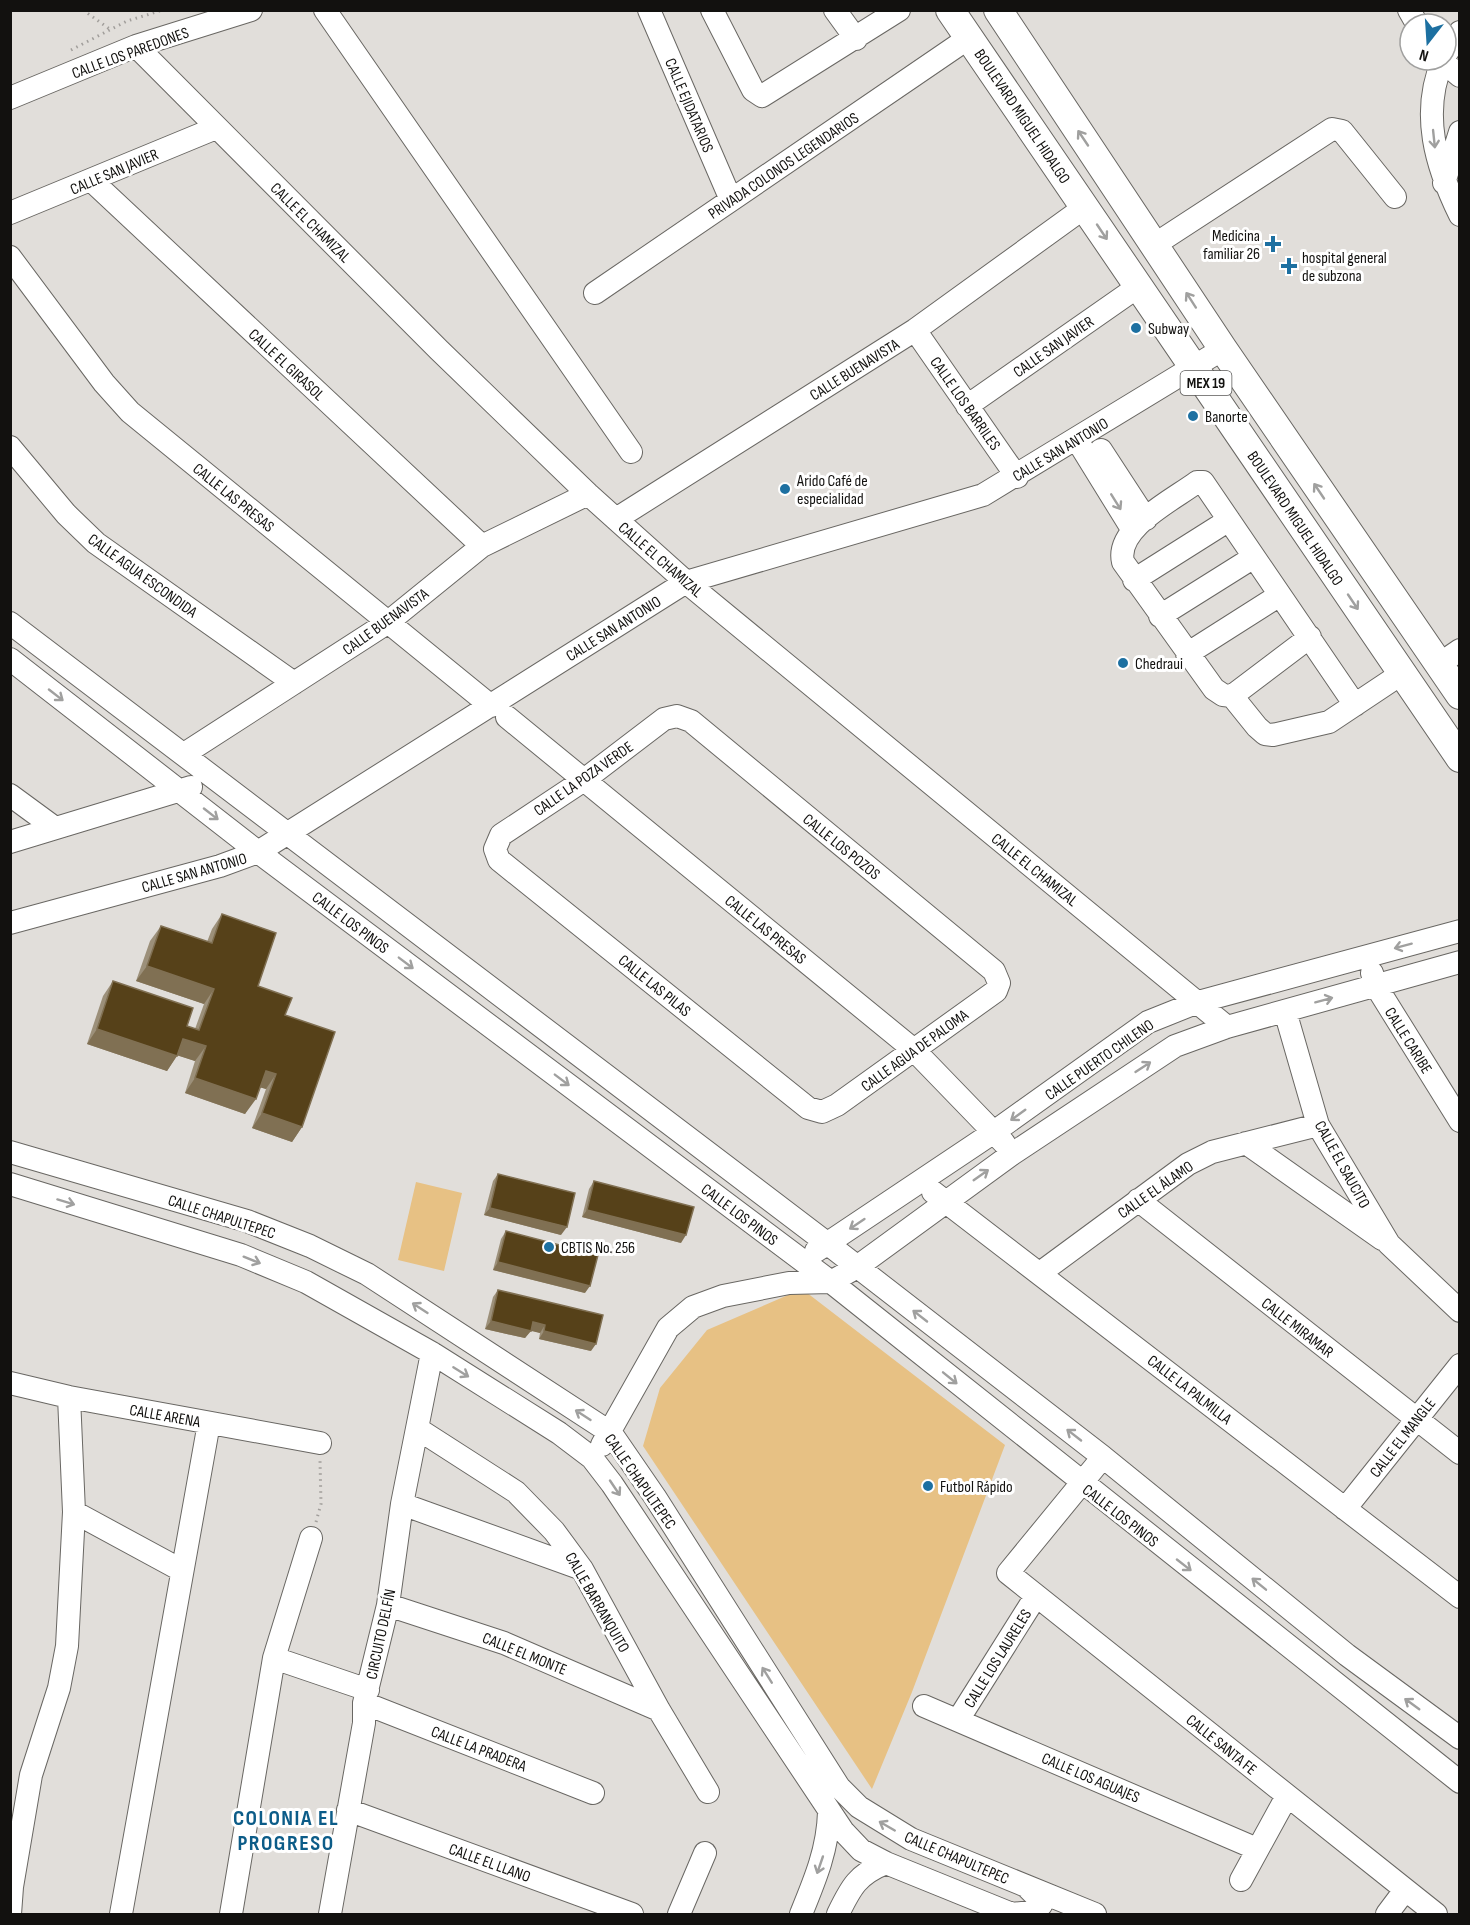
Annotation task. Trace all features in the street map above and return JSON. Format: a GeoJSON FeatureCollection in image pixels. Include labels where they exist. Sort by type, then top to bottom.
{"type":"FeatureCollection","features":[{"type":"Feature","properties":{"kind":"main road","name":"BOULEVARD MIGUEL HIDALGO"},"geometry":{"type":"LineString","coordinates":[[950,10],[1195,366],[1398,670],[1460,758]]}},
{"type":"Feature","properties":{"kind":"main road","name":"BOULEVARD MIGUEL HIDALGO"},"geometry":{"type":"LineString","coordinates":[[998,10],[1342,525],[1449,658],[1460,695]]}},
{"type":"Feature","properties":{"kind":"main road"},"geometry":{"type":"LineString","coordinates":[[1313,544],[1342,525]]}},
{"type":"Feature","properties":{"kind":"street","name":"CALLE LOS PAREDONES"},"geometry":{"type":"LineString","coordinates":[[10,98],[136,46],[251,10]]}},
{"type":"Feature","properties":{"kind":"street"},"geometry":{"type":"LineString","coordinates":[[325,10],[631,452]]}},
{"type":"Feature","properties":{"kind":"street","name":"CALLE EJIDATARIOS"},"geometry":{"type":"LineString","coordinates":[[649,10],[731,200]]}},
{"type":"Feature","properties":{"kind":"street"},"geometry":{"type":"LineString","coordinates":[[712,10],[753,90],[762,96],[899,10]]}},
{"type":"Feature","properties":{"kind":"street"},"geometry":{"type":"LineString","coordinates":[[835,10],[856,39]]}},
{"type":"Feature","properties":{"kind":"street","name":"PRIVADA COLONOS LEGENDARIOS"},"geometry":{"type":"LineString","coordinates":[[595,292],[970,37]]}},
{"type":"Feature","properties":{"kind":"street","name":"CALLE EL CHAMIZAL"},"geometry":{"type":"LineString","coordinates":[[136,46],[216,128],[588,494],[686,582],[1227,1027]]}},
{"type":"Feature","properties":{"kind":"street"},"geometry":{"type":"LineString","coordinates":[[1442,72],[1433,94],[1435,154],[1444,183],[1460,215]]}},
{"type":"Feature","properties":{"kind":"street","name":"CALLE SAN JAVIER"},"geometry":{"type":"LineString","coordinates":[[10,213],[216,128]]}},
{"type":"Feature","properties":{"kind":"street"},"geometry":{"type":"LineString","coordinates":[[1154,245],[1332,129],[1342,131],[1395,197]]}},
{"type":"Feature","properties":{"kind":"street"},"geometry":{"type":"LineString","coordinates":[[1444,183],[1460,132]]}},
{"type":"Feature","properties":{"kind":"street","name":"CALLE EL GIRASOL"},"geometry":{"type":"LineString","coordinates":[[92,181],[482,546]]}},
{"type":"Feature","properties":{"kind":"street","name":"CALLE BUENAVISTA"},"geometry":{"type":"LineString","coordinates":[[616,519],[915,330],[1085,207]]}},
{"type":"Feature","properties":{"kind":"street","name":"CALLE LAS PRESAS"},"geometry":{"type":"LineString","coordinates":[[10,257],[104,383],[130,412],[914,1050],[994,1132],[1012,1154]]}},
{"type":"Feature","properties":{"kind":"street","name":"CALLE SAN JAVIER"},"geometry":{"type":"LineString","coordinates":[[967,406],[1139,286]]}},
{"type":"Feature","properties":{"kind":"street","name":"CALLE LOS BARRILES"},"geometry":{"type":"LineString","coordinates":[[915,330],[1017,477]]}},
{"type":"Feature","properties":{"kind":"street","name":"CALLE SAN ANTONIO"},"geometry":{"type":"LineString","coordinates":[[10,922],[226,864],[258,852],[499,711],[686,582],[983,495],[1017,477],[1223,349]]}},
{"type":"Feature","properties":{"kind":"street"},"geometry":{"type":"LineString","coordinates":[[1083,436],[1139,524]]}},
{"type":"Feature","properties":{"kind":"street","name":"CALLE AGUA ESCONDIDA"},"geometry":{"type":"LineString","coordinates":[[10,447],[66,514],[96,543],[294,683]]}},
{"type":"Feature","properties":{"kind":"street"},"geometry":{"type":"LineString","coordinates":[[1310,637],[1232,696],[1223,695],[1214,689],[1187,654],[1134,580],[1120,552],[1139,524],[1197,482],[1203,482],[1280,595],[1310,637],[1353,700]]}},
{"type":"Feature","properties":{"kind":"street","name":"CALLE BUENAVISTA"},"geometry":{"type":"LineString","coordinates":[[184,754],[387,623],[482,546],[588,494]]}},
{"type":"Feature","properties":{"kind":"street"},"geometry":{"type":"LineString","coordinates":[[1134,580],[1229,520]]}},
{"type":"Feature","properties":{"kind":"street"},"geometry":{"type":"LineString","coordinates":[[1161,616],[1254,557]]}},
{"type":"Feature","properties":{"kind":"street"},"geometry":{"type":"LineString","coordinates":[[1187,654],[1280,595]]}},
{"type":"Feature","properties":{"kind":"street","name":"CALLE LOS PINOS"},"geometry":{"type":"LineString","coordinates":[[10,623],[291,834],[828,1244],[1103,1457],[1347,1655],[1460,1738]]}},
{"type":"Feature","properties":{"kind":"street","name":"CALLE LOS PINOS"},"geometry":{"type":"LineString","coordinates":[[10,659],[258,852],[831,1282],[1082,1484],[1460,1782]]}},
{"type":"Feature","properties":{"kind":"street"},"geometry":{"type":"LineString","coordinates":[[1232,696],[1265,734],[1273,735],[1315,727],[1398,670]]}},
{"type":"Feature","properties":{"kind":"street","name":"CALLE LA POZA VERDE"},"geometry":{"type":"LineString","coordinates":[[495,849],[501,835],[584,780],[664,719],[677,716]]}},
{"type":"Feature","properties":{"kind":"street","name":"CALLE LOS POZOS"},"geometry":{"type":"LineString","coordinates":[[677,716],[691,721],[994,971],[999,983]]}},
{"type":"Feature","properties":{"kind":"street"},"geometry":{"type":"LineString","coordinates":[[10,842],[215,779]]}},
{"type":"Feature","properties":{"kind":"street"},"geometry":{"type":"LineString","coordinates":[[10,795],[55,828]]}},
{"type":"Feature","properties":{"kind":"street","name":"CALLE LAS PILAS"},"geometry":{"type":"LineString","coordinates":[[495,849],[499,860],[808,1108],[822,1112]]}},
{"type":"Feature","properties":{"kind":"street","name":"CALLE PUERTO CHILENO"},"geometry":{"type":"LineString","coordinates":[[801,1260],[994,1132],[1148,1022],[1198,1002],[1460,931]]}},
{"type":"Feature","properties":{"kind":"street","name":"CALLE CARIBE"},"geometry":{"type":"LineString","coordinates":[[1368,956],[1376,986],[1460,1121]]}},
{"type":"Feature","properties":{"kind":"street","name":"CALLE PUERTO CHILENO"},"geometry":{"type":"LineString","coordinates":[[592,1458],[611,1433],[639,1377],[668,1328],[693,1307],[723,1296],[789,1283],[831,1282],[857,1267],[944,1201],[1012,1154],[1175,1046],[1227,1027],[1460,962]]}},
{"type":"Feature","properties":{"kind":"street","name":"CALLE AGUA DE PALOMA"},"geometry":{"type":"LineString","coordinates":[[822,1112],[837,1105],[996,991],[999,983]]}},
{"type":"Feature","properties":{"kind":"street","name":"CALLE EL SAUCITO"},"geometry":{"type":"LineString","coordinates":[[1285,1011],[1318,1125],[1389,1244]]}},
{"type":"Feature","properties":{"kind":"street","name":"CALLE EL ÁLAMO"},"geometry":{"type":"LineString","coordinates":[[1040,1273],[1188,1164],[1212,1152],[1318,1125]]}},
{"type":"Feature","properties":{"kind":"street","name":"CALLE EL SAUCITO"},"geometry":{"type":"LineString","coordinates":[[1246,1143],[1389,1244],[1460,1311]]}},
{"type":"Feature","properties":{"kind":"street","name":"CALLE CHAPULTEPEC"},"geometry":{"type":"LineString","coordinates":[[10,1152],[247,1221],[310,1246],[367,1274],[611,1433],[655,1497],[839,1787],[859,1807],[884,1825],[911,1839],[1095,1914]]}},
{"type":"Feature","properties":{"kind":"street","name":"CALLE LA PALMILLA"},"geometry":{"type":"LineString","coordinates":[[919,1182],[1460,1597]]}},
{"type":"Feature","properties":{"kind":"street","name":"CALLE CHAPULTEPEC"},"geometry":{"type":"LineString","coordinates":[[10,1184],[241,1255],[306,1282],[432,1353],[559,1433],[592,1458],[612,1484],[829,1812],[861,1850],[969,1907],[1011,1914]]}},
{"type":"Feature","properties":{"kind":"street","name":"CALLE MIRAMAR"},"geometry":{"type":"LineString","coordinates":[[1138,1200],[1460,1453]]}},
{"type":"Feature","properties":{"kind":"street"},"geometry":{"type":"LineString","coordinates":[[789,1283],[801,1260]]}},
{"type":"Feature","properties":{"kind":"street","name":"CIRCUITO DELFÍN"},"geometry":{"type":"LineString","coordinates":[[334,1913],[348,1810],[364,1723],[366,1697],[388,1605],[402,1504],[432,1353]]}},
{"type":"Feature","properties":{"kind":"street","name":"CALLE EL MANGLE"},"geometry":{"type":"LineString","coordinates":[[1345,1509],[1460,1365]]}},
{"type":"Feature","properties":{"kind":"street","name":"CALLE ARENA"},"geometry":{"type":"LineString","coordinates":[[10,1383],[69,1397],[320,1443]]}},
{"type":"Feature","properties":{"kind":"street"},"geometry":{"type":"LineString","coordinates":[[10,1914],[12,1887],[31,1775],[59,1688],[67,1646],[74,1512],[69,1397]]}},
{"type":"Feature","properties":{"kind":"street"},"geometry":{"type":"LineString","coordinates":[[121,1914],[209,1423]]}},
{"type":"Feature","properties":{"kind":"street","name":"CALLE BARRANQUITO"},"geometry":{"type":"LineString","coordinates":[[418,1428],[516,1492],[537,1511],[582,1569],[659,1710],[708,1792]]}},
{"type":"Feature","properties":{"kind":"street"},"geometry":{"type":"LineString","coordinates":[[1082,1484],[1103,1457]]}},
{"type":"Feature","properties":{"kind":"street","name":"CALLE SANTA FE"},"geometry":{"type":"LineString","coordinates":[[1082,1484],[1008,1573],[1436,1914]]}},
{"type":"Feature","properties":{"kind":"street"},"geometry":{"type":"LineString","coordinates":[[402,1504],[582,1569]]}},
{"type":"Feature","properties":{"kind":"street"},"geometry":{"type":"LineString","coordinates":[[74,1512],[181,1570]]}},
{"type":"Feature","properties":{"kind":"street"},"geometry":{"type":"LineString","coordinates":[[231,1914],[274,1658],[311,1539]]}},
{"type":"Feature","properties":{"kind":"street","name":"CALLE LOS LAURELES"},"geometry":{"type":"LineString","coordinates":[[958,1720],[1036,1596]]}},
{"type":"Feature","properties":{"kind":"street","name":"CALLE EL MONTE"},"geometry":{"type":"LineString","coordinates":[[388,1605],[504,1643],[659,1710]]}},
{"type":"Feature","properties":{"kind":"street"},"geometry":{"type":"LineString","coordinates":[[1328,1678],[1347,1655]]}},
{"type":"Feature","properties":{"kind":"street","name":"CALLE LA PRADERA"},"geometry":{"type":"LineString","coordinates":[[274,1658],[593,1793]]}},
{"type":"Feature","properties":{"kind":"street","name":"CALLE LOS AGUAJES"},"geometry":{"type":"LineString","coordinates":[[924,1706],[1257,1849]]}},
{"type":"Feature","properties":{"kind":"street"},"geometry":{"type":"LineString","coordinates":[[1241,1880],[1287,1796]]}},
{"type":"Feature","properties":{"kind":"street","name":"CALLE EL LLANO"},"geometry":{"type":"LineString","coordinates":[[348,1810],[632,1914]]}},
{"type":"Feature","properties":{"kind":"street"},"geometry":{"type":"LineString","coordinates":[[801,1914],[822,1862],[828,1833],[829,1812]]}},
{"type":"Feature","properties":{"kind":"street"},"geometry":{"type":"LineString","coordinates":[[679,1914],[705,1853]]}},
{"type":"Feature","properties":{"kind":"street"},"geometry":{"type":"LineString","coordinates":[[838,1914],[855,1883],[866,1871],[886,1863]]}},
{"type":"Feature","properties":{"kind":"street"},"geometry":{"type":"LineString","coordinates":[[1011,1914],[1032,1912],[1041,1905],[1041,1900],[1027,1887]]}},
{"type":"Feature","properties":{"kind":"street"},"geometry":{"type":"LineString","coordinates":[[1388,1914],[1405,1890]]}},
{"type":"Feature","properties":{"kind":"path"},"geometry":{"type":"LineString","coordinates":[[83,10],[136,46]]}},
{"type":"Feature","properties":{"kind":"path"},"geometry":{"type":"LineString","coordinates":[[64,53],[127,21],[163,10]]}},
{"type":"Feature","properties":{"kind":"path"},"geometry":{"type":"LineString","coordinates":[[311,1539],[321,1504],[320,1443]]}},
{"type":"Feature","properties":{"kind":"shaded area"},"geometry":{"type":"Polygon","coordinates":[[[416,1182],[462,1193],[444,1271],[398,1260],[416,1182]]]}},
{"type":"Feature","properties":{"kind":"shaded area"},"geometry":{"type":"Polygon","coordinates":[[[802,1289],[1005,1445],[912,1692],[872,1789],[643,1446],[660,1388],[707,1330],[802,1289]]]}},
{"type":"Feature","properties":{"kind":"building"},"geometry":{"type":"Polygon","coordinates":[[[222,914],[276,933],[258,986],[292,998],[285,1015],[335,1032],[302,1127],[262,1113],[276,1074],[266,1071],[256,1099],[195,1078],[206,1046],[183,1039],[177,1056],[97,1029],[113,981],[193,1008],[187,1026],[199,1030],[214,989],[147,966],[161,926],[212,943],[222,914]]]}},
{"type":"Feature","properties":{"kind":"building"},"geometry":{"type":"Polygon","coordinates":[[[498,1174],[575,1193],[567,1227],[490,1208],[498,1174]]]}},
{"type":"Feature","properties":{"kind":"building"},"geometry":{"type":"Polygon","coordinates":[[[594,1181],[694,1207],[686,1235],[587,1210],[594,1181]]]}},
{"type":"Feature","properties":{"kind":"building"},"geometry":{"type":"Polygon","coordinates":[[[506,1231],[598,1255],[590,1286],[498,1262],[506,1231]]]}},
{"type":"Feature","properties":{"kind":"building"},"geometry":{"type":"Polygon","coordinates":[[[498,1290],[603,1315],[596,1344],[544,1331],[545,1325],[533,1322],[531,1331],[491,1321],[498,1290]]]}},
{"type":"Feature","properties":{"kind":"place","name":"Medicina familiar 26"},"geometry":{"type":"Point","coordinates":[1273,244]}},
{"type":"Feature","properties":{"kind":"place","name":"hospital general de subzona"},"geometry":{"type":"Point","coordinates":[1289,266]}},
{"type":"Feature","properties":{"kind":"place","name":"Subway"},"geometry":{"type":"Point","coordinates":[1136,328]}},
{"type":"Feature","properties":{"kind":"place","name":"Banorte"},"geometry":{"type":"Point","coordinates":[1193,416]}},
{"type":"Feature","properties":{"kind":"place","name":"Arido Café de especialidad"},"geometry":{"type":"Point","coordinates":[785,489]}},
{"type":"Feature","properties":{"kind":"place","name":"Chedraui"},"geometry":{"type":"Point","coordinates":[1123,663]}},
{"type":"Feature","properties":{"kind":"place","name":"CBTIS No. 256"},"geometry":{"type":"Point","coordinates":[549,1247]}},
{"type":"Feature","properties":{"kind":"place","name":"Futbol Rápido"},"geometry":{"type":"Point","coordinates":[928,1486]}},
{"type":"Feature","properties":{"kind":"district","name":"COLONIA EL PROGRESO"},"geometry":{"type":"Point","coordinates":[286,1830]}}]}
